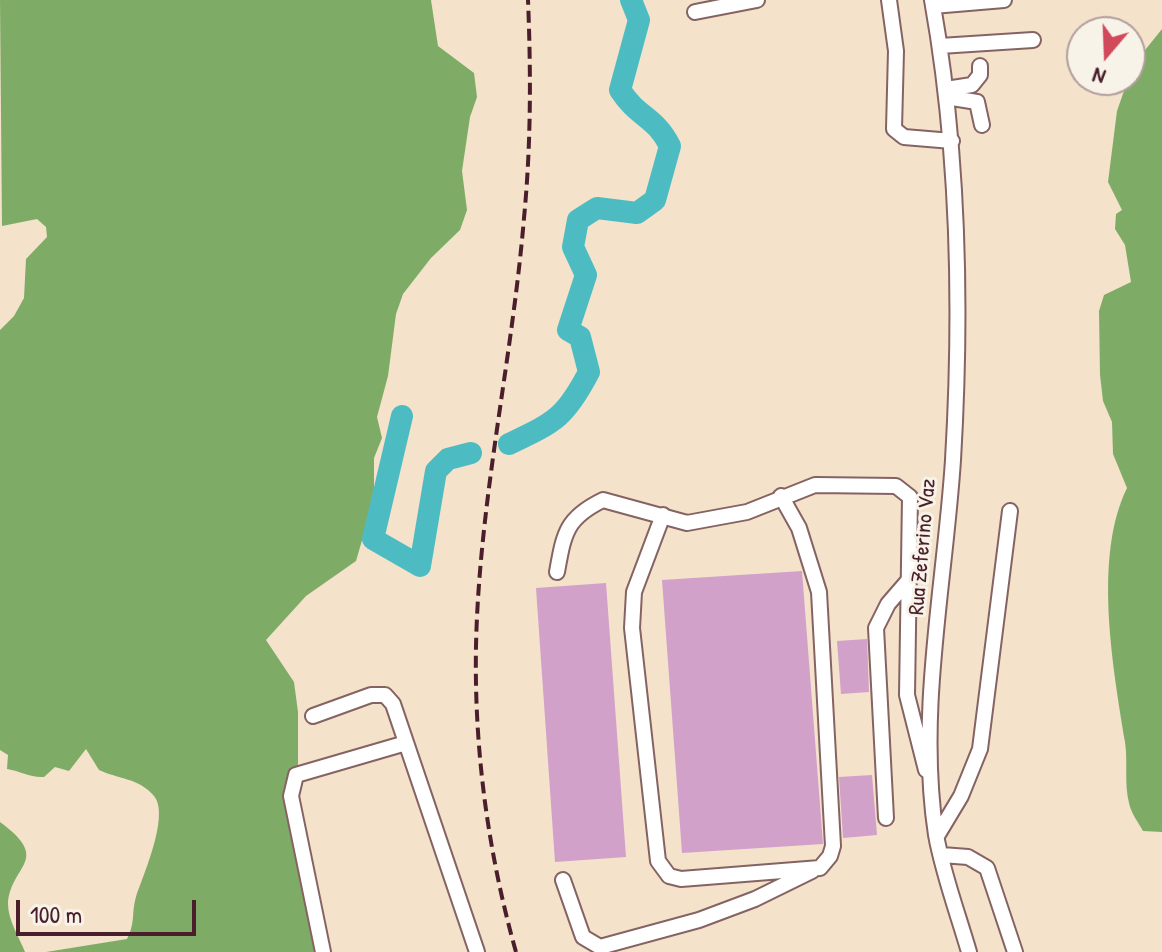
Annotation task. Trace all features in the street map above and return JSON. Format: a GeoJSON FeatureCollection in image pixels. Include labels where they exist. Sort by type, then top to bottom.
{"type":"FeatureCollection","features":[{"type":"Feature","properties":{"kind":"street"},"geometry":{"type":"LineString","coordinates":[[695,12],[757,0]]}},
{"type":"Feature","properties":{"kind":"street"},"geometry":{"type":"LineString","coordinates":[[889,0],[896,51],[894,129],[904,137],[952,141]]}},
{"type":"Feature","properties":{"kind":"street"},"geometry":{"type":"LineString","coordinates":[[933,3],[1004,0]]}},
{"type":"Feature","properties":{"kind":"street","name":"Rua Zeferino Vaz"},"geometry":{"type":"LineString","coordinates":[[933,3],[952,141],[956,233],[953,459],[931,702],[932,788],[937,836],[969,952]]}},
{"type":"Feature","properties":{"kind":"street"},"geometry":{"type":"LineString","coordinates":[[940,46],[1033,40]]}},
{"type":"Feature","properties":{"kind":"street"},"geometry":{"type":"LineString","coordinates":[[946,93],[972,85],[980,75],[980,66]]}},
{"type":"Feature","properties":{"kind":"street"},"geometry":{"type":"LineString","coordinates":[[946,93],[977,102],[982,125]]}},
{"type":"Feature","properties":{"kind":"street"},"geometry":{"type":"LineString","coordinates":[[557,572],[563,540],[579,512],[603,500],[687,523],[747,512],[815,485],[896,486],[905,490],[910,497],[907,695],[932,788]]}},
{"type":"Feature","properties":{"kind":"street"},"geometry":{"type":"LineString","coordinates":[[563,880],[583,937],[590,944],[609,947],[755,899],[820,868],[830,856],[833,846],[819,592],[799,528],[781,496]]}},
{"type":"Feature","properties":{"kind":"street"},"geometry":{"type":"LineString","coordinates":[[937,836],[970,775],[986,722],[1010,511]]}},
{"type":"Feature","properties":{"kind":"street"},"geometry":{"type":"LineString","coordinates":[[663,515],[634,592],[632,628],[658,861],[669,876],[681,879],[820,868]]}},
{"type":"Feature","properties":{"kind":"street"},"geometry":{"type":"LineString","coordinates":[[886,818],[876,628],[888,604],[907,582]]}},
{"type":"Feature","properties":{"kind":"street"},"geometry":{"type":"LineString","coordinates":[[313,716],[371,695],[385,695],[393,704],[477,952]]}},
{"type":"Feature","properties":{"kind":"street"},"geometry":{"type":"LineString","coordinates":[[323,952],[291,796],[296,775],[406,743]]}},
{"type":"Feature","properties":{"kind":"street"},"geometry":{"type":"LineString","coordinates":[[942,855],[968,857],[987,868],[1015,952]]}},
{"type":"Feature","properties":{"kind":"green space"},"geometry":{"type":"Polygon","coordinates":[[[0,0],[431,0],[438,46],[474,73],[477,97],[470,117],[462,171],[467,210],[460,230],[431,258],[403,294],[396,314],[388,376],[377,417],[382,438],[374,458],[374,499],[356,561],[306,596],[266,640],[294,682],[298,712],[298,806],[329,952],[46,952],[127,939],[136,897],[154,846],[159,817],[158,805],[148,790],[135,782],[99,770],[86,749],[69,771],[55,767],[44,777],[7,769],[8,755],[0,750],[0,330],[14,316],[24,298],[26,259],[47,237],[46,227],[37,219],[2,226],[0,0]]]}},
{"type":"Feature","properties":{"kind":"green space"},"geometry":{"type":"Polygon","coordinates":[[[1162,29],[1162,832],[1143,831],[1131,810],[1128,796],[1126,750],[1111,647],[1108,579],[1117,516],[1127,488],[1113,454],[1112,422],[1103,401],[1100,375],[1099,311],[1104,295],[1131,282],[1125,245],[1115,229],[1116,214],[1122,210],[1108,182],[1117,111],[1122,96],[1146,96],[1146,49],[1162,29]]]}},
{"type":"Feature","properties":{"kind":"green space"},"geometry":{"type":"Polygon","coordinates":[[[0,822],[16,835],[26,855],[10,891],[8,904],[25,952],[0,952],[0,822]]]}},
{"type":"Feature","properties":{"kind":"building"},"geometry":{"type":"Polygon","coordinates":[[[802,571],[823,844],[682,853],[662,580],[802,571]]]}},
{"type":"Feature","properties":{"kind":"building"},"geometry":{"type":"Polygon","coordinates":[[[606,583],[626,857],[555,862],[536,588],[606,583]]]}},
{"type":"Feature","properties":{"kind":"building"},"geometry":{"type":"Polygon","coordinates":[[[867,639],[869,692],[841,694],[837,641],[867,639]]]}},
{"type":"Feature","properties":{"kind":"building"},"geometry":{"type":"Polygon","coordinates":[[[872,775],[877,835],[843,838],[839,777],[872,775]]]}},
{"type":"Feature","properties":{"kind":"waterway"},"geometry":{"type":"LineString","coordinates":[[509,444],[557,417],[573,400],[589,372],[580,337],[568,330],[586,275],[573,247],[578,220],[597,208],[637,213],[655,200],[670,146],[620,90],[639,20],[631,0]]}},
{"type":"Feature","properties":{"kind":"waterway"},"geometry":{"type":"LineString","coordinates":[[402,416],[373,539],[420,566],[436,471],[448,459],[471,453]]}},
{"type":"Feature","properties":{"kind":"railway"},"geometry":{"type":"LineString","coordinates":[[516,952],[498,877],[480,762],[476,646],[483,538],[519,272],[526,191],[530,109],[528,0]]}}]}
